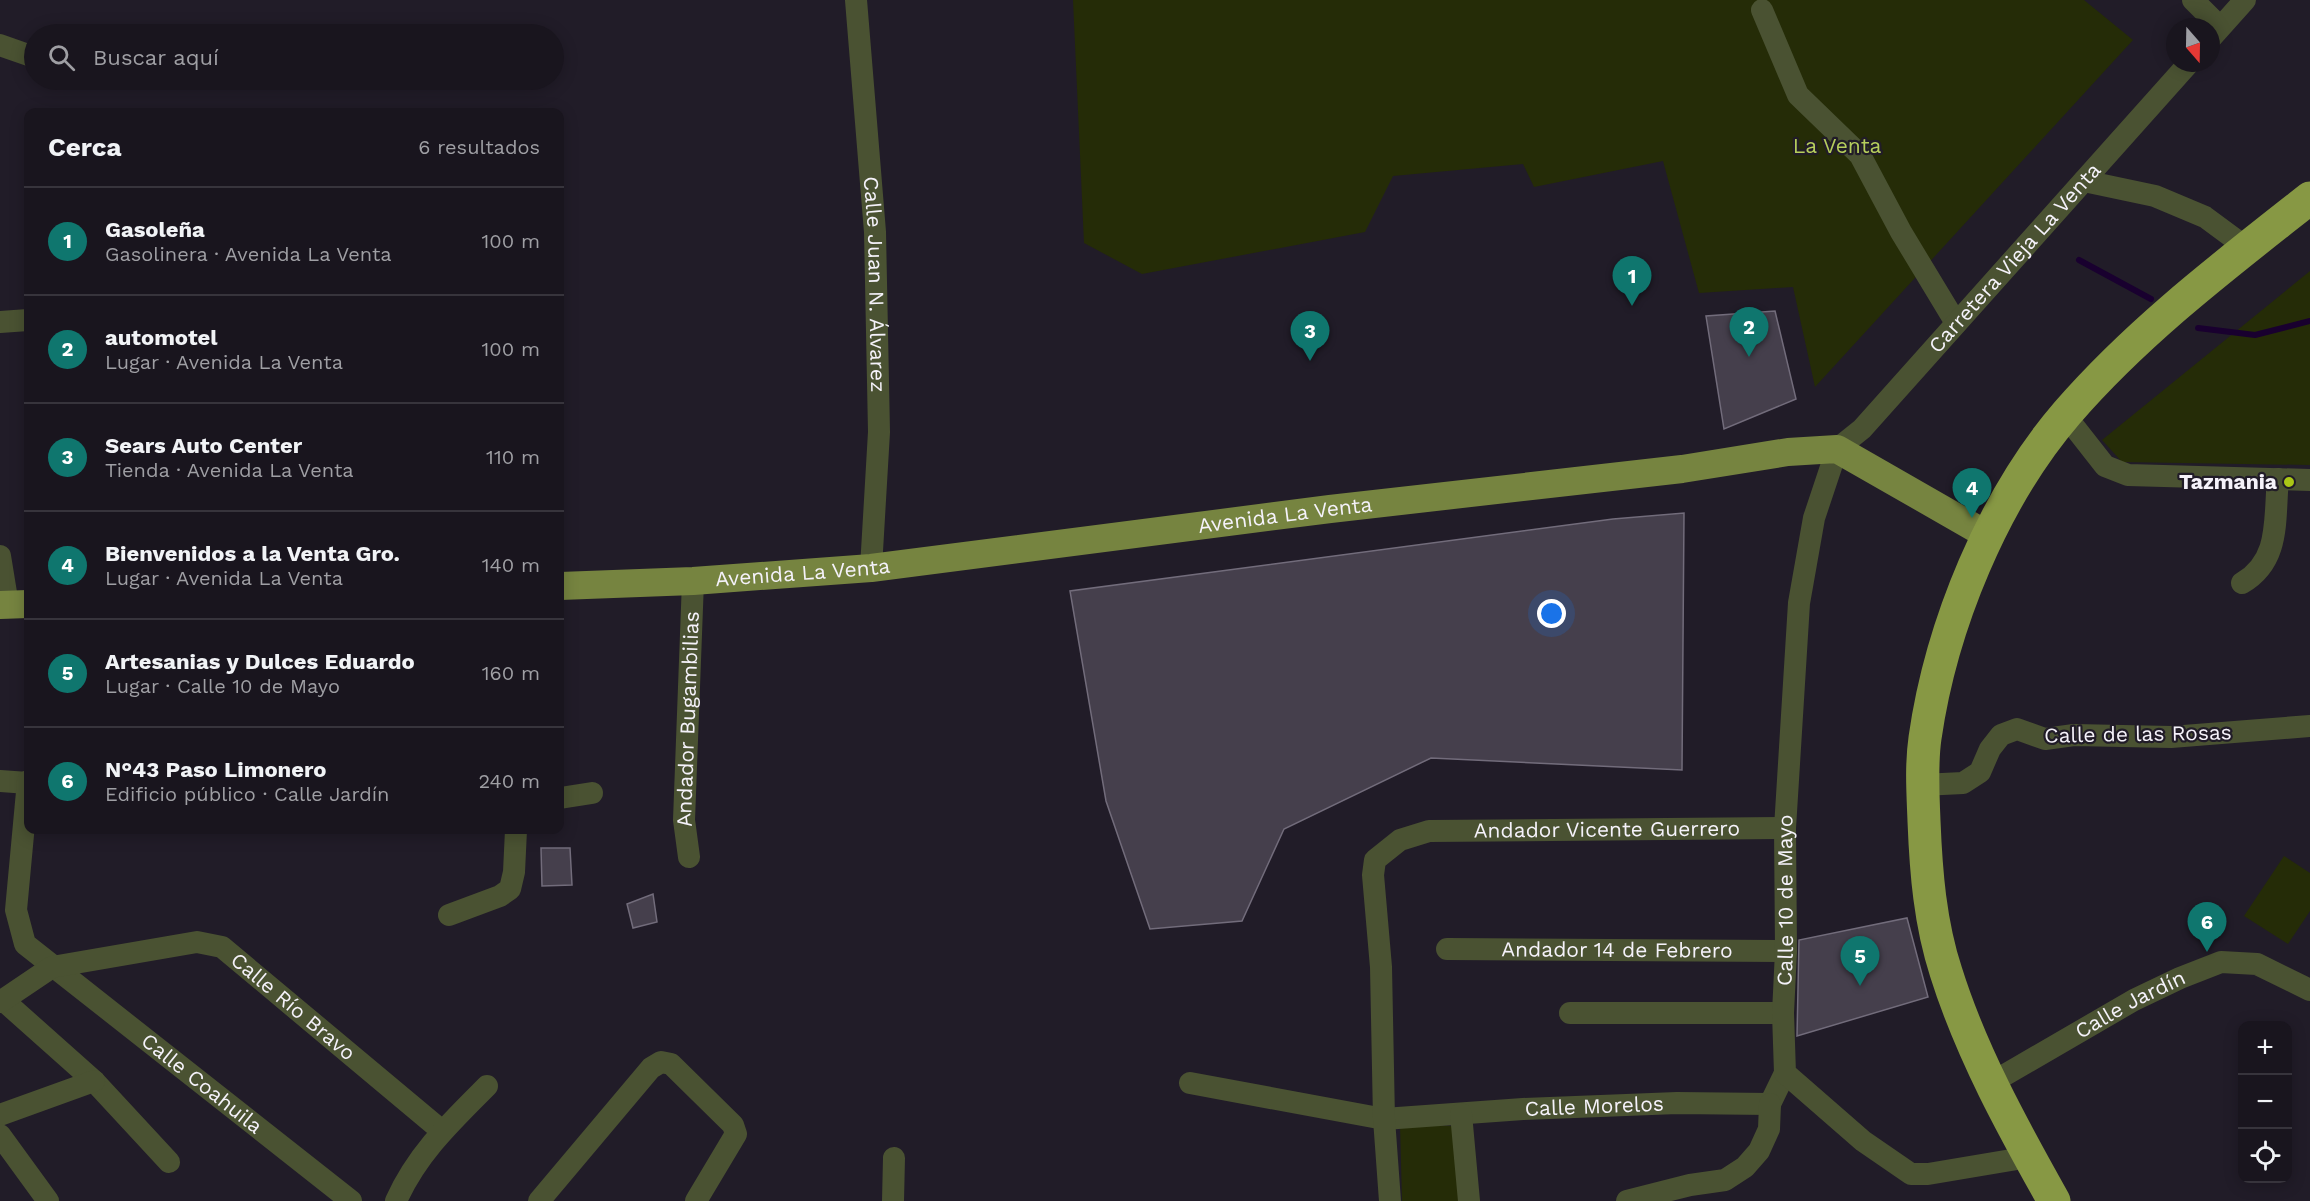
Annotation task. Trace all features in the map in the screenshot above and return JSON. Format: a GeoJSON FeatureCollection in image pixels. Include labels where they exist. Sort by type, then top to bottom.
{"type":"FeatureCollection","features":[{"type":"Feature","properties":{"kind":"highway"},"geometry":{"type":"LineString","coordinates":[[2054,1201],[1991,1083],[1962,1018],[1948,980],[1932,918],[1925,850],[1922,785],[1924,740],[1936,678],[1957,610],[1989,536],[2028,465],[2065,415],[2132,344],[2310,198]]}},
{"type":"Feature","properties":{"kind":"main road","name":"Avenida La Venta"},"geometry":{"type":"LineString","coordinates":[[564,585],[693,581],[871,568],[1342,508],[1682,469],[1788,452],[1837,450]]}},
{"type":"Feature","properties":{"kind":"main road"},"geometry":{"type":"LineString","coordinates":[[1837,450],[1989,536]]}},
{"type":"Feature","properties":{"kind":"street","name":"Calle Juan N. Álvarez"},"geometry":{"type":"LineString","coordinates":[[856,0],[874,232],[879,432],[871,568]]}},
{"type":"Feature","properties":{"kind":"street"},"geometry":{"type":"LineString","coordinates":[[2193,0],[2206,18]]}},
{"type":"Feature","properties":{"kind":"street"},"geometry":{"type":"LineString","coordinates":[[2220,28],[2245,0]]}},
{"type":"Feature","properties":{"kind":"street"},"geometry":{"type":"LineString","coordinates":[[1762,10],[1798,95],[1860,154],[1901,232],[1956,323]]}},
{"type":"Feature","properties":{"kind":"street"},"geometry":{"type":"LineString","coordinates":[[0,45],[24,53]]}},
{"type":"Feature","properties":{"kind":"street","name":"Carretera Vieja La Venta"},"geometry":{"type":"LineString","coordinates":[[1837,450],[1862,429],[2181,72]]}},
{"type":"Feature","properties":{"kind":"street"},"geometry":{"type":"LineString","coordinates":[[2085,181],[2155,196],[2205,218],[2247,248]]}},
{"type":"Feature","properties":{"kind":"street"},"geometry":{"type":"LineString","coordinates":[[0,322],[24,320]]}},
{"type":"Feature","properties":{"kind":"street"},"geometry":{"type":"LineString","coordinates":[[2065,415],[2105,466],[2128,475],[2310,480]]}},
{"type":"Feature","properties":{"kind":"street","name":"Calle 10 de Mayo"},"geometry":{"type":"LineString","coordinates":[[1785,1073],[1783,1013],[1786,951],[1785,828],[1799,603],[1814,518],[1837,450]]}},
{"type":"Feature","properties":{"kind":"street"},"geometry":{"type":"LineString","coordinates":[[2242,583],[2253,576],[2267,561],[2273,543],[2277,479]]}},
{"type":"Feature","properties":{"kind":"street"},"geometry":{"type":"LineString","coordinates":[[0,556],[12,605]]}},
{"type":"Feature","properties":{"kind":"street","name":"Andador Bugambilias"},"geometry":{"type":"LineString","coordinates":[[689,857],[684,820],[693,581]]}},
{"type":"Feature","properties":{"kind":"street","name":"Calle de las Rosas"},"geometry":{"type":"LineString","coordinates":[[1922,785],[1963,783],[1980,772],[1990,749],[2001,735],[2017,729],[2045,739],[2074,735],[2171,737],[2310,726]]}},
{"type":"Feature","properties":{"kind":"street"},"geometry":{"type":"LineString","coordinates":[[0,781],[24,782]]}},
{"type":"Feature","properties":{"kind":"street"},"geometry":{"type":"LineString","coordinates":[[564,797],[592,793]]}},
{"type":"Feature","properties":{"kind":"street","name":"Calle Coahuila"},"geometry":{"type":"LineString","coordinates":[[24,825],[16,910],[25,944],[351,1201]]}},
{"type":"Feature","properties":{"kind":"street","name":"Andador Vicente Guerrero"},"geometry":{"type":"LineString","coordinates":[[1384,1119],[1379,947],[1373,875],[1375,860],[1380,854],[1400,840],[1429,831],[1785,828]]}},
{"type":"Feature","properties":{"kind":"street"},"geometry":{"type":"LineString","coordinates":[[448,915],[500,896],[510,889],[514,872],[516,834]]}},
{"type":"Feature","properties":{"kind":"street","name":"Calle Río Bravo"},"geometry":{"type":"LineString","coordinates":[[52,967],[197,942],[222,947],[442,1131]]}},
{"type":"Feature","properties":{"kind":"street","name":"Andador 14 de Febrero"},"geometry":{"type":"LineString","coordinates":[[1447,949],[1786,951]]}},
{"type":"Feature","properties":{"kind":"street","name":"Calle Jardín"},"geometry":{"type":"LineString","coordinates":[[1991,1083],[2134,1000],[2221,962],[2257,963],[2310,990]]}},
{"type":"Feature","properties":{"kind":"street"},"geometry":{"type":"LineString","coordinates":[[52,967],[2,1001],[94,1081],[169,1162]]}},
{"type":"Feature","properties":{"kind":"street"},"geometry":{"type":"LineString","coordinates":[[1570,1013],[1783,1013]]}},
{"type":"Feature","properties":{"kind":"street"},"geometry":{"type":"LineString","coordinates":[[539,1201],[597,1135],[651,1068],[661,1062],[671,1064],[733,1125],[736,1134],[696,1201]]}},
{"type":"Feature","properties":{"kind":"street"},"geometry":{"type":"LineString","coordinates":[[1627,1201],[1687,1193],[1725,1180],[1745,1167],[1759,1150],[1769,1129],[1770,1104],[1785,1073],[1863,1141],[1911,1174],[2029,1157]]}},
{"type":"Feature","properties":{"kind":"street"},"geometry":{"type":"LineString","coordinates":[[0,1115],[94,1081]]}},
{"type":"Feature","properties":{"kind":"street","name":"Calle Morelos"},"geometry":{"type":"LineString","coordinates":[[1190,1083],[1384,1119],[1522,1109],[1677,1103],[1770,1104]]}},
{"type":"Feature","properties":{"kind":"street"},"geometry":{"type":"LineString","coordinates":[[396,1201],[407,1176],[442,1131],[487,1086]]}},
{"type":"Feature","properties":{"kind":"street"},"geometry":{"type":"LineString","coordinates":[[1461,1114],[1469,1201]]}},
{"type":"Feature","properties":{"kind":"street"},"geometry":{"type":"LineString","coordinates":[[1384,1119],[1390,1201]]}},
{"type":"Feature","properties":{"kind":"street"},"geometry":{"type":"LineString","coordinates":[[4,1141],[45,1199]]}},
{"type":"Feature","properties":{"kind":"street"},"geometry":{"type":"LineString","coordinates":[[892,1201],[894,1158]]}},
{"type":"Feature","properties":{"kind":"green space","name":"La Venta"},"geometry":{"type":"Polygon","coordinates":[[[1073,0],[2084,0],[2133,40],[1815,387],[1793,287],[1699,293],[1663,161],[1534,187],[1523,164],[1393,176],[1365,232],[1142,274],[1084,243],[1073,0]]]}},
{"type":"Feature","properties":{"kind":"green space"},"geometry":{"type":"Polygon","coordinates":[[[2310,271],[2310,465],[2122,462],[2102,440],[2310,271]]]}},
{"type":"Feature","properties":{"kind":"green space"},"geometry":{"type":"Polygon","coordinates":[[[2284,856],[2310,873],[2310,911],[2288,944],[2244,916],[2284,856]]]}},
{"type":"Feature","properties":{"kind":"green space"},"geometry":{"type":"Polygon","coordinates":[[[1400,1124],[1453,1126],[1460,1201],[1402,1201],[1400,1124]]]}},
{"type":"Feature","properties":{"kind":"building"},"geometry":{"type":"Polygon","coordinates":[[[1775,311],[1796,399],[1724,429],[1706,316],[1775,311]]]}},
{"type":"Feature","properties":{"kind":"building"},"geometry":{"type":"Polygon","coordinates":[[[1684,513],[1682,770],[1431,758],[1284,829],[1242,921],[1150,929],[1106,801],[1070,591],[1613,519],[1684,513]]]}},
{"type":"Feature","properties":{"kind":"building"},"geometry":{"type":"Polygon","coordinates":[[[541,848],[570,848],[572,885],[542,886],[541,848]]]}},
{"type":"Feature","properties":{"kind":"building"},"geometry":{"type":"Polygon","coordinates":[[[653,894],[657,922],[633,928],[627,904],[653,894]]]}},
{"type":"Feature","properties":{"kind":"building"},"geometry":{"type":"Polygon","coordinates":[[[1907,918],[1928,997],[1797,1036],[1799,940],[1907,918]]]}},
{"type":"Feature","properties":{"kind":"waterway"},"geometry":{"type":"LineString","coordinates":[[2079,260],[2151,299]]}},
{"type":"Feature","properties":{"kind":"waterway"},"geometry":{"type":"LineString","coordinates":[[2198,328],[2255,335],[2310,321]]}},
{"type":"Feature","properties":{"kind":"place","name":"Gasoleña"},"geometry":{"type":"Point","coordinates":[1632,306]}},
{"type":"Feature","properties":{"kind":"place","name":"automotel"},"geometry":{"type":"Point","coordinates":[1749,357]}},
{"type":"Feature","properties":{"kind":"place","name":"Sears Auto Center"},"geometry":{"type":"Point","coordinates":[1310,361]}},
{"type":"Feature","properties":{"kind":"place","name":"Tazmania"},"geometry":{"type":"Point","coordinates":[2289,482]}},
{"type":"Feature","properties":{"kind":"place","name":"Bienvenidos a la Venta Gro."},"geometry":{"type":"Point","coordinates":[1972,518]}},
{"type":"Feature","properties":{"kind":"place","name":"N°43 Paso Limonero"},"geometry":{"type":"Point","coordinates":[2207,952]}},
{"type":"Feature","properties":{"kind":"place","name":"Artesanias y Dulces Eduardo"},"geometry":{"type":"Point","coordinates":[1860,986]}}]}
